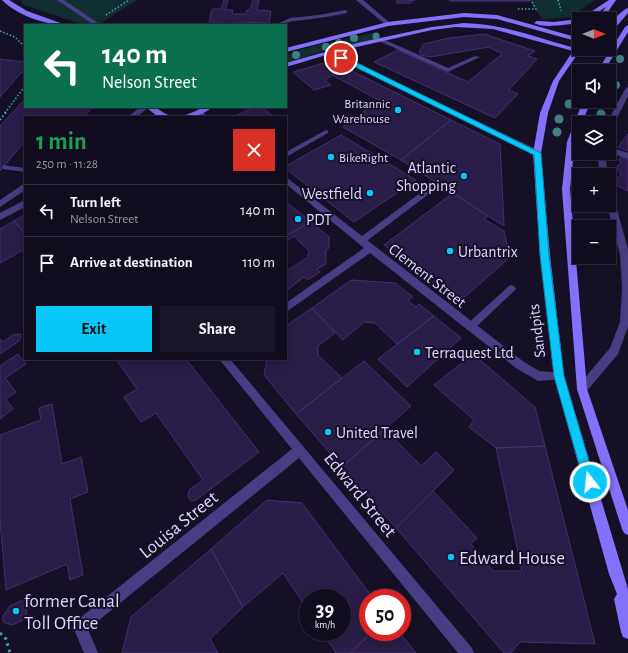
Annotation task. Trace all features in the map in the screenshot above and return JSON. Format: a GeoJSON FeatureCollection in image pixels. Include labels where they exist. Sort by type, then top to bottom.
{"type":"FeatureCollection","features":[{"type":"Feature","properties":{"kind":"main road"},"geometry":{"type":"LineString","coordinates":[[5,0],[15,8],[60,24]]}},
{"type":"Feature","properties":{"kind":"main road"},"geometry":{"type":"LineString","coordinates":[[594,12],[613,0]]}},
{"type":"Feature","properties":{"kind":"main road"},"geometry":{"type":"LineString","coordinates":[[605,12],[613,0]]}},
{"type":"Feature","properties":{"kind":"main road"},"geometry":{"type":"LineString","coordinates":[[616,23],[628,10]]}},
{"type":"Feature","properties":{"kind":"main road"},"geometry":{"type":"LineString","coordinates":[[287,50],[388,24],[464,15],[497,17],[572,38]]}},
{"type":"Feature","properties":{"kind":"main road"},"geometry":{"type":"LineString","coordinates":[[509,20],[554,24],[572,22]]}},
{"type":"Feature","properties":{"kind":"main road"},"geometry":{"type":"LineString","coordinates":[[287,65],[329,52],[457,25],[471,25],[511,30],[572,46]]}},
{"type":"Feature","properties":{"kind":"main road"},"geometry":{"type":"LineString","coordinates":[[616,46],[628,28]]}},
{"type":"Feature","properties":{"kind":"main road","name":"Sandpits"},"geometry":{"type":"LineString","coordinates":[[573,56],[556,81],[544,113],[537,153],[544,255],[559,376],[616,574],[628,607]]}},
{"type":"Feature","properties":{"kind":"main road"},"geometry":{"type":"LineString","coordinates":[[605,64],[609,56]]}},
{"type":"Feature","properties":{"kind":"main road"},"geometry":{"type":"LineString","coordinates":[[151,108],[165,116]]}},
{"type":"Feature","properties":{"kind":"main road"},"geometry":{"type":"LineString","coordinates":[[584,108],[571,142],[566,189],[582,389],[628,529]]}},
{"type":"Feature","properties":{"kind":"main road"},"geometry":{"type":"LineString","coordinates":[[616,574],[628,632]]}},
{"type":"Feature","properties":{"kind":"street"},"geometry":{"type":"LineString","coordinates":[[359,0],[388,24]]}},
{"type":"Feature","properties":{"kind":"street"},"geometry":{"type":"LineString","coordinates":[[329,52],[537,153]]}},
{"type":"Feature","properties":{"kind":"street"},"geometry":{"type":"LineString","coordinates":[[614,116],[628,89]]}},
{"type":"Feature","properties":{"kind":"street"},"geometry":{"type":"LineString","coordinates":[[133,116],[144,108]]}},
{"type":"Feature","properties":{"kind":"street"},"geometry":{"type":"LineString","coordinates":[[616,152],[628,156]]}},
{"type":"Feature","properties":{"kind":"street","name":"Clement Street"},"geometry":{"type":"LineString","coordinates":[[287,181],[361,241],[520,365],[538,376],[559,376]]}},
{"type":"Feature","properties":{"kind":"street"},"geometry":{"type":"LineString","coordinates":[[0,204],[24,187]]}},
{"type":"Feature","properties":{"kind":"street"},"geometry":{"type":"LineString","coordinates":[[0,217],[24,204]]}},
{"type":"Feature","properties":{"kind":"street"},"geometry":{"type":"LineString","coordinates":[[582,389],[614,352],[625,322],[627,288],[625,255],[614,212]]}},
{"type":"Feature","properties":{"kind":"street"},"geometry":{"type":"LineString","coordinates":[[287,307],[370,248]]}},
{"type":"Feature","properties":{"kind":"street","name":"Edward Street"},"geometry":{"type":"LineString","coordinates":[[225,360],[467,653]]}},
{"type":"Feature","properties":{"kind":"street","name":"Louisa Street"},"geometry":{"type":"LineString","coordinates":[[91,653],[80,627],[300,450]]}},
{"type":"Feature","properties":{"kind":"lane"},"geometry":{"type":"LineString","coordinates":[[60,0],[96,24]]}},
{"type":"Feature","properties":{"kind":"lane"},"geometry":{"type":"LineString","coordinates":[[280,24],[290,20],[319,17],[345,12]]}},
{"type":"Feature","properties":{"kind":"lane"},"geometry":{"type":"LineString","coordinates":[[381,40],[448,70],[477,57]]}},
{"type":"Feature","properties":{"kind":"lane"},"geometry":{"type":"LineString","coordinates":[[287,154],[326,132]]}},
{"type":"Feature","properties":{"kind":"lane"},"geometry":{"type":"LineString","coordinates":[[6,167],[24,170]]}},
{"type":"Feature","properties":{"kind":"lane"},"geometry":{"type":"LineString","coordinates":[[361,241],[427,191]]}},
{"type":"Feature","properties":{"kind":"lane"},"geometry":{"type":"LineString","coordinates":[[470,327],[512,288]]}},
{"type":"Feature","properties":{"kind":"path"},"geometry":{"type":"LineString","coordinates":[[96,24],[128,0]]}},
{"type":"Feature","properties":{"kind":"path"},"geometry":{"type":"LineString","coordinates":[[516,9],[536,9],[531,0]]}},
{"type":"Feature","properties":{"kind":"path"},"geometry":{"type":"LineString","coordinates":[[0,31],[15,37],[24,47]]}},
{"type":"Feature","properties":{"kind":"path"},"geometry":{"type":"LineString","coordinates":[[0,120],[24,87]]}},
{"type":"Feature","properties":{"kind":"path"},"geometry":{"type":"LineString","coordinates":[[0,633],[3,634],[8,641],[10,653]]}},
{"type":"Feature","properties":{"kind":"green space"},"geometry":{"type":"Polygon","coordinates":[[[20,0],[137,0],[100,24],[81,24],[24,5],[20,0]]]}},
{"type":"Feature","properties":{"kind":"green space"},"geometry":{"type":"Polygon","coordinates":[[[530,0],[595,0],[577,12],[572,12],[572,16],[570,17],[543,19],[534,8],[530,0]]]}},
{"type":"Feature","properties":{"kind":"green space"},"geometry":{"type":"Polygon","coordinates":[[[377,32],[382,38],[330,49],[287,63],[287,55],[313,46],[377,32]]]}},
{"type":"Feature","properties":{"kind":"building"},"geometry":{"type":"Polygon","coordinates":[[[224,0],[228,0],[225,10],[233,10],[232,14],[246,14],[247,10],[250,10],[253,0],[259,0],[257,10],[271,11],[269,23],[239,22],[238,24],[221,24],[222,22],[209,22],[212,9],[221,9],[224,0]]]}},
{"type":"Feature","properties":{"kind":"building"},"geometry":{"type":"Polygon","coordinates":[[[397,0],[411,0],[411,3],[397,3],[397,0]]]}},
{"type":"Feature","properties":{"kind":"building"},"geometry":{"type":"Polygon","coordinates":[[[529,0],[530,1],[450,1],[529,0]]]}},
{"type":"Feature","properties":{"kind":"building"},"geometry":{"type":"Polygon","coordinates":[[[484,34],[535,51],[528,56],[537,59],[509,90],[518,94],[495,118],[374,62],[398,50],[468,82],[502,54],[489,47],[430,57],[421,55],[419,52],[424,44],[449,38],[484,34]]]}},
{"type":"Feature","properties":{"kind":"building"},"geometry":{"type":"Polygon","coordinates":[[[0,59],[24,62],[24,72],[22,72],[0,97],[0,59]]]}},
{"type":"Feature","properties":{"kind":"building"},"geometry":{"type":"Polygon","coordinates":[[[324,63],[344,67],[325,80],[331,85],[314,90],[293,72],[324,63]]]}},
{"type":"Feature","properties":{"kind":"building","name":"Britannic Warehouse"},"geometry":{"type":"Polygon","coordinates":[[[344,67],[451,120],[401,160],[343,127],[379,100],[332,75],[344,67]]]}},
{"type":"Feature","properties":{"kind":"building"},"geometry":{"type":"Polygon","coordinates":[[[24,100],[24,108],[91,108],[85,116],[24,116],[24,142],[0,171],[0,126],[24,100]]]}},
{"type":"Feature","properties":{"kind":"building"},"geometry":{"type":"Polygon","coordinates":[[[253,108],[263,108],[273,116],[235,116],[253,108]]]}},
{"type":"Feature","properties":{"kind":"building","name":"Atlantic Shopping"},"geometry":{"type":"Polygon","coordinates":[[[451,120],[500,144],[504,226],[401,160],[451,120]]]}},
{"type":"Feature","properties":{"kind":"building"},"geometry":{"type":"Polygon","coordinates":[[[628,134],[628,151],[618,147],[628,134]]]}},
{"type":"Feature","properties":{"kind":"building"},"geometry":{"type":"Polygon","coordinates":[[[341,135],[416,180],[354,222],[287,170],[287,165],[341,135]]]}},
{"type":"Feature","properties":{"kind":"building"},"geometry":{"type":"Polygon","coordinates":[[[622,157],[628,159],[628,191],[618,186],[616,179],[621,175],[617,167],[621,163],[619,159],[622,157]]]}},
{"type":"Feature","properties":{"kind":"building","name":"Urbantrix"},"geometry":{"type":"Polygon","coordinates":[[[453,193],[488,216],[484,219],[504,231],[510,257],[458,303],[384,245],[453,193]]]}},
{"type":"Feature","properties":{"kind":"building"},"geometry":{"type":"Polygon","coordinates":[[[287,203],[311,222],[287,235],[287,203]]]}},
{"type":"Feature","properties":{"kind":"building"},"geometry":{"type":"Polygon","coordinates":[[[24,215],[24,232],[14,221],[24,215]]]}},
{"type":"Feature","properties":{"kind":"building"},"geometry":{"type":"Polygon","coordinates":[[[14,221],[24,232],[24,250],[0,263],[0,229],[14,221]]]}},
{"type":"Feature","properties":{"kind":"building"},"geometry":{"type":"Polygon","coordinates":[[[311,222],[329,237],[329,248],[326,250],[326,264],[317,269],[320,272],[308,280],[304,277],[287,290],[287,270],[307,258],[309,251],[294,236],[287,241],[287,235],[311,222]]]}},
{"type":"Feature","properties":{"kind":"building"},"geometry":{"type":"Polygon","coordinates":[[[351,280],[395,283],[413,297],[408,300],[416,307],[419,304],[434,316],[397,344],[375,323],[364,322],[343,340],[312,308],[351,280]]]}},
{"type":"Feature","properties":{"kind":"building"},"geometry":{"type":"Polygon","coordinates":[[[312,308],[335,333],[318,346],[318,355],[342,378],[296,414],[264,375],[267,360],[287,360],[287,325],[312,308]]]}},
{"type":"Feature","properties":{"kind":"building","name":"Terraquest Ltd"},"geometry":{"type":"Polygon","coordinates":[[[434,316],[461,338],[407,387],[378,359],[434,316]]]}},
{"type":"Feature","properties":{"kind":"building"},"geometry":{"type":"Polygon","coordinates":[[[20,334],[21,337],[19,341],[0,354],[0,339],[3,342],[13,335],[20,334]]]}},
{"type":"Feature","properties":{"kind":"building"},"geometry":{"type":"Polygon","coordinates":[[[18,354],[26,364],[5,378],[16,392],[6,399],[13,409],[0,419],[0,366],[18,354]]]}},
{"type":"Feature","properties":{"kind":"building"},"geometry":{"type":"Polygon","coordinates":[[[473,354],[535,407],[545,446],[496,448],[469,427],[474,420],[434,385],[473,354]]]}},
{"type":"Feature","properties":{"kind":"building"},"geometry":{"type":"Polygon","coordinates":[[[117,360],[187,360],[259,452],[196,500],[191,501],[188,496],[189,490],[203,480],[156,413],[141,422],[124,397],[137,389],[117,360]]]}},
{"type":"Feature","properties":{"kind":"building"},"geometry":{"type":"Polygon","coordinates":[[[364,361],[411,406],[342,467],[296,414],[364,361]]]}},
{"type":"Feature","properties":{"kind":"building"},"geometry":{"type":"Polygon","coordinates":[[[52,404],[62,464],[81,457],[88,492],[70,499],[83,575],[70,580],[67,564],[6,590],[0,520],[0,435],[41,420],[39,408],[52,404]]]}},
{"type":"Feature","properties":{"kind":"building"},"geometry":{"type":"Polygon","coordinates":[[[385,429],[421,466],[436,452],[454,470],[396,528],[342,467],[385,429]]]}},
{"type":"Feature","properties":{"kind":"building","name":"Edward House"},"geometry":{"type":"Polygon","coordinates":[[[545,446],[595,644],[520,642],[511,653],[504,653],[396,528],[433,491],[477,538],[471,544],[493,571],[522,571],[496,448],[545,446]]]}},
{"type":"Feature","properties":{"kind":"building"},"geometry":{"type":"Polygon","coordinates":[[[267,500],[302,503],[366,589],[359,589],[359,641],[362,641],[351,653],[336,653],[328,641],[351,641],[351,589],[299,589],[299,597],[283,573],[243,607],[211,549],[267,500]]]}},
{"type":"Feature","properties":{"kind":"building"},"geometry":{"type":"Polygon","coordinates":[[[211,549],[243,607],[210,639],[218,653],[122,653],[131,617],[211,549]]]}},
{"type":"Feature","properties":{"kind":"building","name":"former Canal Toll Office"},"geometry":{"type":"Polygon","coordinates":[[[25,599],[27,618],[12,625],[3,622],[3,616],[10,606],[25,599]]]}},
{"type":"Feature","properties":{"kind":"building"},"geometry":{"type":"Polygon","coordinates":[[[362,641],[406,641],[416,653],[351,653],[362,641]]]}},
{"type":"Feature","properties":{"kind":"place","name":"Britannic Warehouse"},"geometry":{"type":"Point","coordinates":[398,110]}},
{"type":"Feature","properties":{"kind":"place","name":"BikeRight"},"geometry":{"type":"Point","coordinates":[331,157]}},
{"type":"Feature","properties":{"kind":"place","name":"Atlantic Shopping"},"geometry":{"type":"Point","coordinates":[464,176]}},
{"type":"Feature","properties":{"kind":"place","name":"Westfield"},"geometry":{"type":"Point","coordinates":[370,193]}},
{"type":"Feature","properties":{"kind":"place","name":"PDT"},"geometry":{"type":"Point","coordinates":[298,219]}},
{"type":"Feature","properties":{"kind":"place","name":"Urbantrix"},"geometry":{"type":"Point","coordinates":[450,251]}},
{"type":"Feature","properties":{"kind":"place","name":"Terraquest Ltd"},"geometry":{"type":"Point","coordinates":[417,352]}},
{"type":"Feature","properties":{"kind":"place","name":"United Travel"},"geometry":{"type":"Point","coordinates":[328,432]}},
{"type":"Feature","properties":{"kind":"place","name":"Edward House"},"geometry":{"type":"Point","coordinates":[451,557]}},
{"type":"Feature","properties":{"kind":"place","name":"former Canal Toll Office"},"geometry":{"type":"Point","coordinates":[16,611]}},
{"type":"Feature","properties":{"kind":"route"},"geometry":{"type":"LineString","coordinates":[[341,58],[537,153],[544,255],[559,376],[590,482]]}}]}
